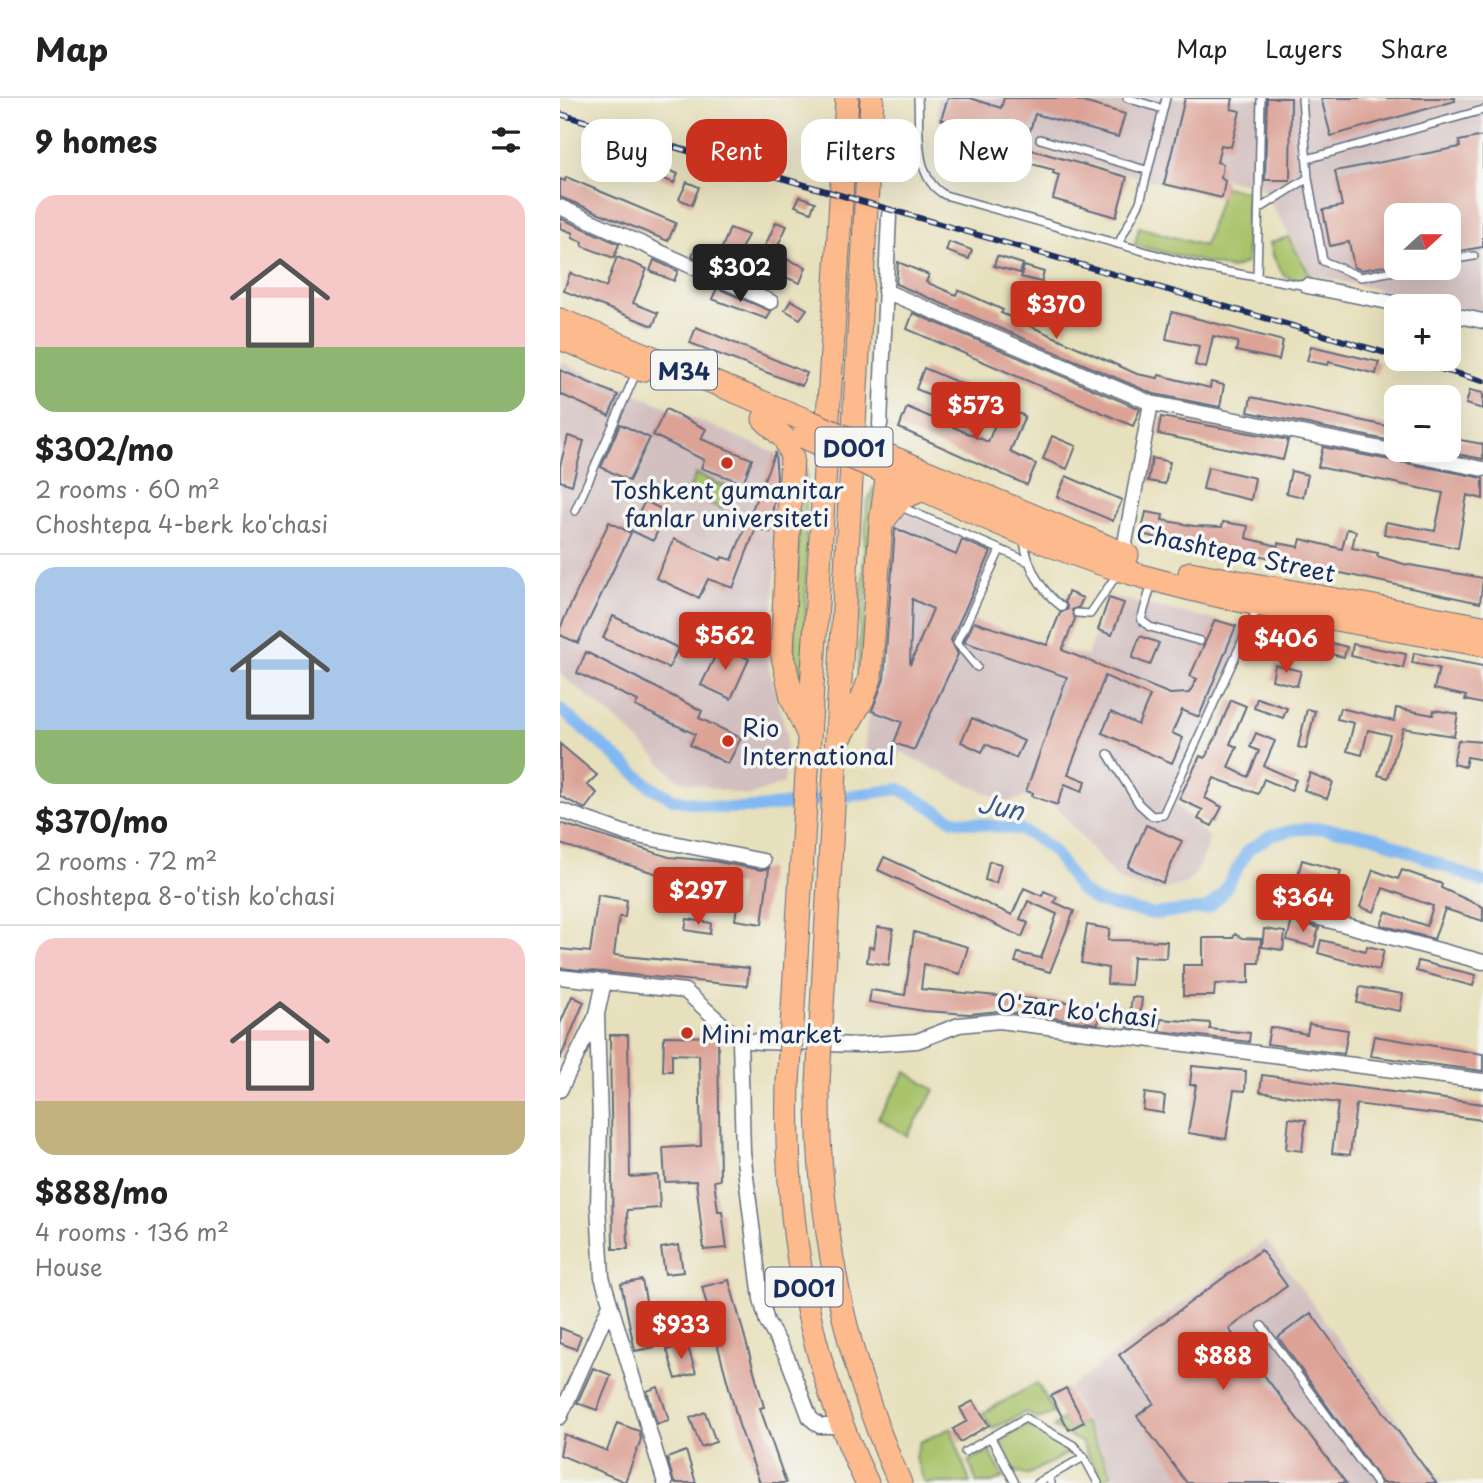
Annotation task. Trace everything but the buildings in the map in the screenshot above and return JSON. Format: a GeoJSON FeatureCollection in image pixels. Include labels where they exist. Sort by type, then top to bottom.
{"type":"FeatureCollection","features":[{"type":"Feature","properties":{"kind":"main road","name":"D001"},"geometry":{"type":"LineString","coordinates":[[847,98],[788,1082],[788,1148],[798,1252],[820,1351],[842,1426],[867,1483]]}},
{"type":"Feature","properties":{"kind":"main road","name":"D001"},"geometry":{"type":"LineString","coordinates":[[872,98],[838,741],[830,834],[817,1145],[822,1200],[839,1307],[870,1409],[900,1483]]}},
{"type":"Feature","properties":{"kind":"main road","name":"Chashtepa Street"},"geometry":{"type":"LineString","coordinates":[[560,320],[806,429],[1121,562],[1154,580],[1259,604],[1483,627]]}},
{"type":"Feature","properties":{"kind":"main road","name":"Chashtepa Street"},"geometry":{"type":"LineString","coordinates":[[560,338],[764,419],[806,429]]}},
{"type":"Feature","properties":{"kind":"main road"},"geometry":{"type":"LineString","coordinates":[[764,419],[785,439],[792,457],[782,652],[792,698],[810,739]]}},
{"type":"Feature","properties":{"kind":"main road"},"geometry":{"type":"LineString","coordinates":[[838,741],[862,700],[870,678],[885,463]]}},
{"type":"Feature","properties":{"kind":"main road","name":"Chashtepa Street"},"geometry":{"type":"LineString","coordinates":[[885,463],[924,489],[1023,532],[1121,562],[1192,574],[1397,620],[1483,645]]}},
{"type":"Feature","properties":{"kind":"main road"},"geometry":{"type":"LineString","coordinates":[[881,524],[901,498],[924,489]]}},
{"type":"Feature","properties":{"kind":"street"},"geometry":{"type":"LineString","coordinates":[[560,207],[771,302]]}},
{"type":"Feature","properties":{"kind":"street"},"geometry":{"type":"LineString","coordinates":[[880,425],[889,215]]}},
{"type":"Feature","properties":{"kind":"street"},"geometry":{"type":"LineString","coordinates":[[1307,286],[1384,301]]}},
{"type":"Feature","properties":{"kind":"street"},"geometry":{"type":"LineString","coordinates":[[885,291],[1151,403],[1483,469]]}},
{"type":"Feature","properties":{"kind":"street"},"geometry":{"type":"LineString","coordinates":[[1461,316],[1483,321]]}},
{"type":"Feature","properties":{"kind":"street"},"geometry":{"type":"LineString","coordinates":[[1121,562],[1151,403]]}},
{"type":"Feature","properties":{"kind":"street"},"geometry":{"type":"LineString","coordinates":[[560,810],[628,834],[763,861]]}},
{"type":"Feature","properties":{"kind":"street"},"geometry":{"type":"LineString","coordinates":[[1294,911],[1483,962]]}},
{"type":"Feature","properties":{"kind":"street"},"geometry":{"type":"LineString","coordinates":[[560,977],[685,991],[740,1040],[743,1152],[761,1299],[767,1322],[787,1357],[810,1418],[820,1426],[842,1426]]}},
{"type":"Feature","properties":{"kind":"street"},"geometry":{"type":"LineString","coordinates":[[604,982],[597,1014],[599,1247],[609,1307],[665,1483]]}},
{"type":"Feature","properties":{"kind":"street"},"geometry":{"type":"LineString","coordinates":[[560,1090],[597,1014]]}},
{"type":"Feature","properties":{"kind":"street","name":"O'zar ko'chasi"},"geometry":{"type":"LineString","coordinates":[[740,1040],[859,1045],[917,1041],[960,1025],[999,1021],[1483,1082]]}},
{"type":"Feature","properties":{"kind":"street"},"geometry":{"type":"LineString","coordinates":[[560,1417],[609,1307]]}},
{"type":"Feature","properties":{"kind":"lane"},"geometry":{"type":"LineString","coordinates":[[918,98],[922,168],[935,190],[1200,267],[1307,286]]}},
{"type":"Feature","properties":{"kind":"lane"},"geometry":{"type":"LineString","coordinates":[[1127,98],[1163,109]]}},
{"type":"Feature","properties":{"kind":"lane"},"geometry":{"type":"LineString","coordinates":[[1118,244],[1140,202],[1166,98]]}},
{"type":"Feature","properties":{"kind":"lane"},"geometry":{"type":"LineString","coordinates":[[1258,278],[1261,98]]}},
{"type":"Feature","properties":{"kind":"lane"},"geometry":{"type":"LineString","coordinates":[[1302,98],[1308,178],[1323,261],[1361,277],[1384,273]]}},
{"type":"Feature","properties":{"kind":"lane"},"geometry":{"type":"LineString","coordinates":[[1307,159],[1483,110]]}},
{"type":"Feature","properties":{"kind":"lane"},"geometry":{"type":"LineString","coordinates":[[1040,139],[1146,170]]}},
{"type":"Feature","properties":{"kind":"lane"},"geometry":{"type":"LineString","coordinates":[[1259,209],[1308,178]]}},
{"type":"Feature","properties":{"kind":"lane"},"geometry":{"type":"LineString","coordinates":[[1461,258],[1474,256]]}},
{"type":"Feature","properties":{"kind":"lane"},"geometry":{"type":"LineString","coordinates":[[575,511],[638,369]]}},
{"type":"Feature","properties":{"kind":"lane"},"geometry":{"type":"LineString","coordinates":[[901,507],[1027,561]]}},
{"type":"Feature","properties":{"kind":"lane"},"geometry":{"type":"LineString","coordinates":[[1023,532],[1027,561],[1051,598],[1062,607]]}},
{"type":"Feature","properties":{"kind":"lane"},"geometry":{"type":"LineString","coordinates":[[977,667],[957,643],[1000,550]]}},
{"type":"Feature","properties":{"kind":"lane"},"geometry":{"type":"LineString","coordinates":[[1077,613],[1090,614],[1121,562]]}},
{"type":"Feature","properties":{"kind":"lane"},"geometry":{"type":"LineString","coordinates":[[1154,580],[1141,611],[1141,620],[1150,627],[1200,641]]}},
{"type":"Feature","properties":{"kind":"lane"},"geometry":{"type":"LineString","coordinates":[[1108,754],[1139,804],[1152,816],[1163,815],[1259,604]]}},
{"type":"Feature","properties":{"kind":"lane"},"geometry":{"type":"LineString","coordinates":[[1262,1326],[1376,1483]]}},
{"type":"Feature","properties":{"kind":"lane"},"geometry":{"type":"LineString","coordinates":[[965,1452],[1025,1419],[1073,1444],[1084,1457],[1098,1483]]}},
{"type":"Feature","properties":{"kind":"lane"},"geometry":{"type":"LineString","coordinates":[[991,1438],[1016,1483]]}},
{"type":"Feature","properties":{"kind":"lane"},"geometry":{"type":"LineString","coordinates":[[1037,1483],[1050,1480],[1084,1457]]}},
{"type":"Feature","properties":{"kind":"shaded area"},"geometry":{"type":"Polygon","coordinates":[[[937,98],[1483,98],[1483,313],[1461,308],[1461,294],[1398,294],[1313,275],[1261,187],[1224,179],[1222,198],[1032,149],[1032,119],[938,119],[937,98]]]}},
{"type":"Feature","properties":{"kind":"shaded area"},"geometry":{"type":"Polygon","coordinates":[[[560,362],[783,456],[769,668],[787,734],[784,783],[749,796],[678,780],[624,726],[560,674],[560,362]]]}},
{"type":"Feature","properties":{"kind":"shaded area"},"geometry":{"type":"Polygon","coordinates":[[[905,512],[994,551],[967,618],[1087,656],[1108,596],[1252,628],[1174,802],[1210,838],[1195,875],[1186,883],[1158,891],[1118,880],[1056,806],[1027,797],[1006,802],[901,751],[897,763],[865,758],[866,725],[884,664],[893,527],[905,512]]]}},
{"type":"Feature","properties":{"kind":"shaded area"},"geometry":{"type":"Polygon","coordinates":[[[1266,1240],[1443,1483],[1119,1483],[1068,1389],[1266,1240]]]}},
{"type":"Feature","properties":{"kind":"green space"},"geometry":{"type":"Polygon","coordinates":[[[1224,187],[1246,191],[1247,262],[1232,269],[1135,245],[1139,227],[1204,246],[1224,187]]]}},
{"type":"Feature","properties":{"kind":"green space"},"geometry":{"type":"Polygon","coordinates":[[[1288,237],[1312,278],[1308,283],[1284,276],[1274,258],[1270,243],[1288,237]]]}},
{"type":"Feature","properties":{"kind":"green space"},"geometry":{"type":"Polygon","coordinates":[[[806,466],[806,611],[801,693],[794,650],[801,485],[806,466]]]}},
{"type":"Feature","properties":{"kind":"green space"},"geometry":{"type":"Polygon","coordinates":[[[696,474],[731,489],[722,509],[687,494],[696,474]]]}},
{"type":"Feature","properties":{"kind":"green space"},"geometry":{"type":"Polygon","coordinates":[[[874,486],[862,676],[856,697],[867,503],[874,486]]]}},
{"type":"Feature","properties":{"kind":"green space"},"geometry":{"type":"Polygon","coordinates":[[[906,1072],[935,1090],[907,1136],[878,1118],[906,1072]]]}},
{"type":"Feature","properties":{"kind":"green space"},"geometry":{"type":"Polygon","coordinates":[[[1037,1383],[1054,1413],[1038,1419],[1026,1412],[992,1429],[983,1413],[1037,1383]]]}},
{"type":"Feature","properties":{"kind":"green space"},"geometry":{"type":"Polygon","coordinates":[[[1063,1419],[1069,1430],[1084,1422],[1112,1474],[1102,1481],[1081,1442],[1053,1427],[1063,1419]]]}},
{"type":"Feature","properties":{"kind":"green space"},"geometry":{"type":"Polygon","coordinates":[[[1026,1425],[1069,1448],[1068,1453],[1027,1475],[1014,1471],[1000,1442],[1026,1425]]]}},
{"type":"Feature","properties":{"kind":"green space"},"geometry":{"type":"Polygon","coordinates":[[[951,1428],[970,1483],[925,1483],[915,1457],[920,1442],[951,1428]]]}},
{"type":"Feature","properties":{"kind":"green space"},"geometry":{"type":"Polygon","coordinates":[[[989,1451],[1004,1477],[992,1483],[977,1483],[969,1461],[989,1451]]]}},
{"type":"Feature","properties":{"kind":"waterway","name":"Jun"},"geometry":{"type":"LineString","coordinates":[[560,709],[651,787],[673,799],[721,808],[758,808],[900,789],[953,820],[1021,830],[1054,852],[1079,889],[1097,902],[1153,914],[1208,908],[1223,893],[1248,850],[1270,836],[1294,830],[1321,828],[1372,836],[1483,882]]}},
{"type":"Feature","properties":{"kind":"railway"},"geometry":{"type":"LineString","coordinates":[[560,114],[1384,353]]}},
{"type":"Feature","properties":{"kind":"railway"},"geometry":{"type":"LineString","coordinates":[[1448,371],[1483,381]]}},
{"type":"Feature","properties":{"kind":"place","name":"Toshkent gumanitar fanlar universiteti"},"geometry":{"type":"Point","coordinates":[727,463]}},
{"type":"Feature","properties":{"kind":"place","name":"Rio International"},"geometry":{"type":"Point","coordinates":[728,741]}},
{"type":"Feature","properties":{"kind":"place","name":"Mini market"},"geometry":{"type":"Point","coordinates":[687,1033]}}]}
